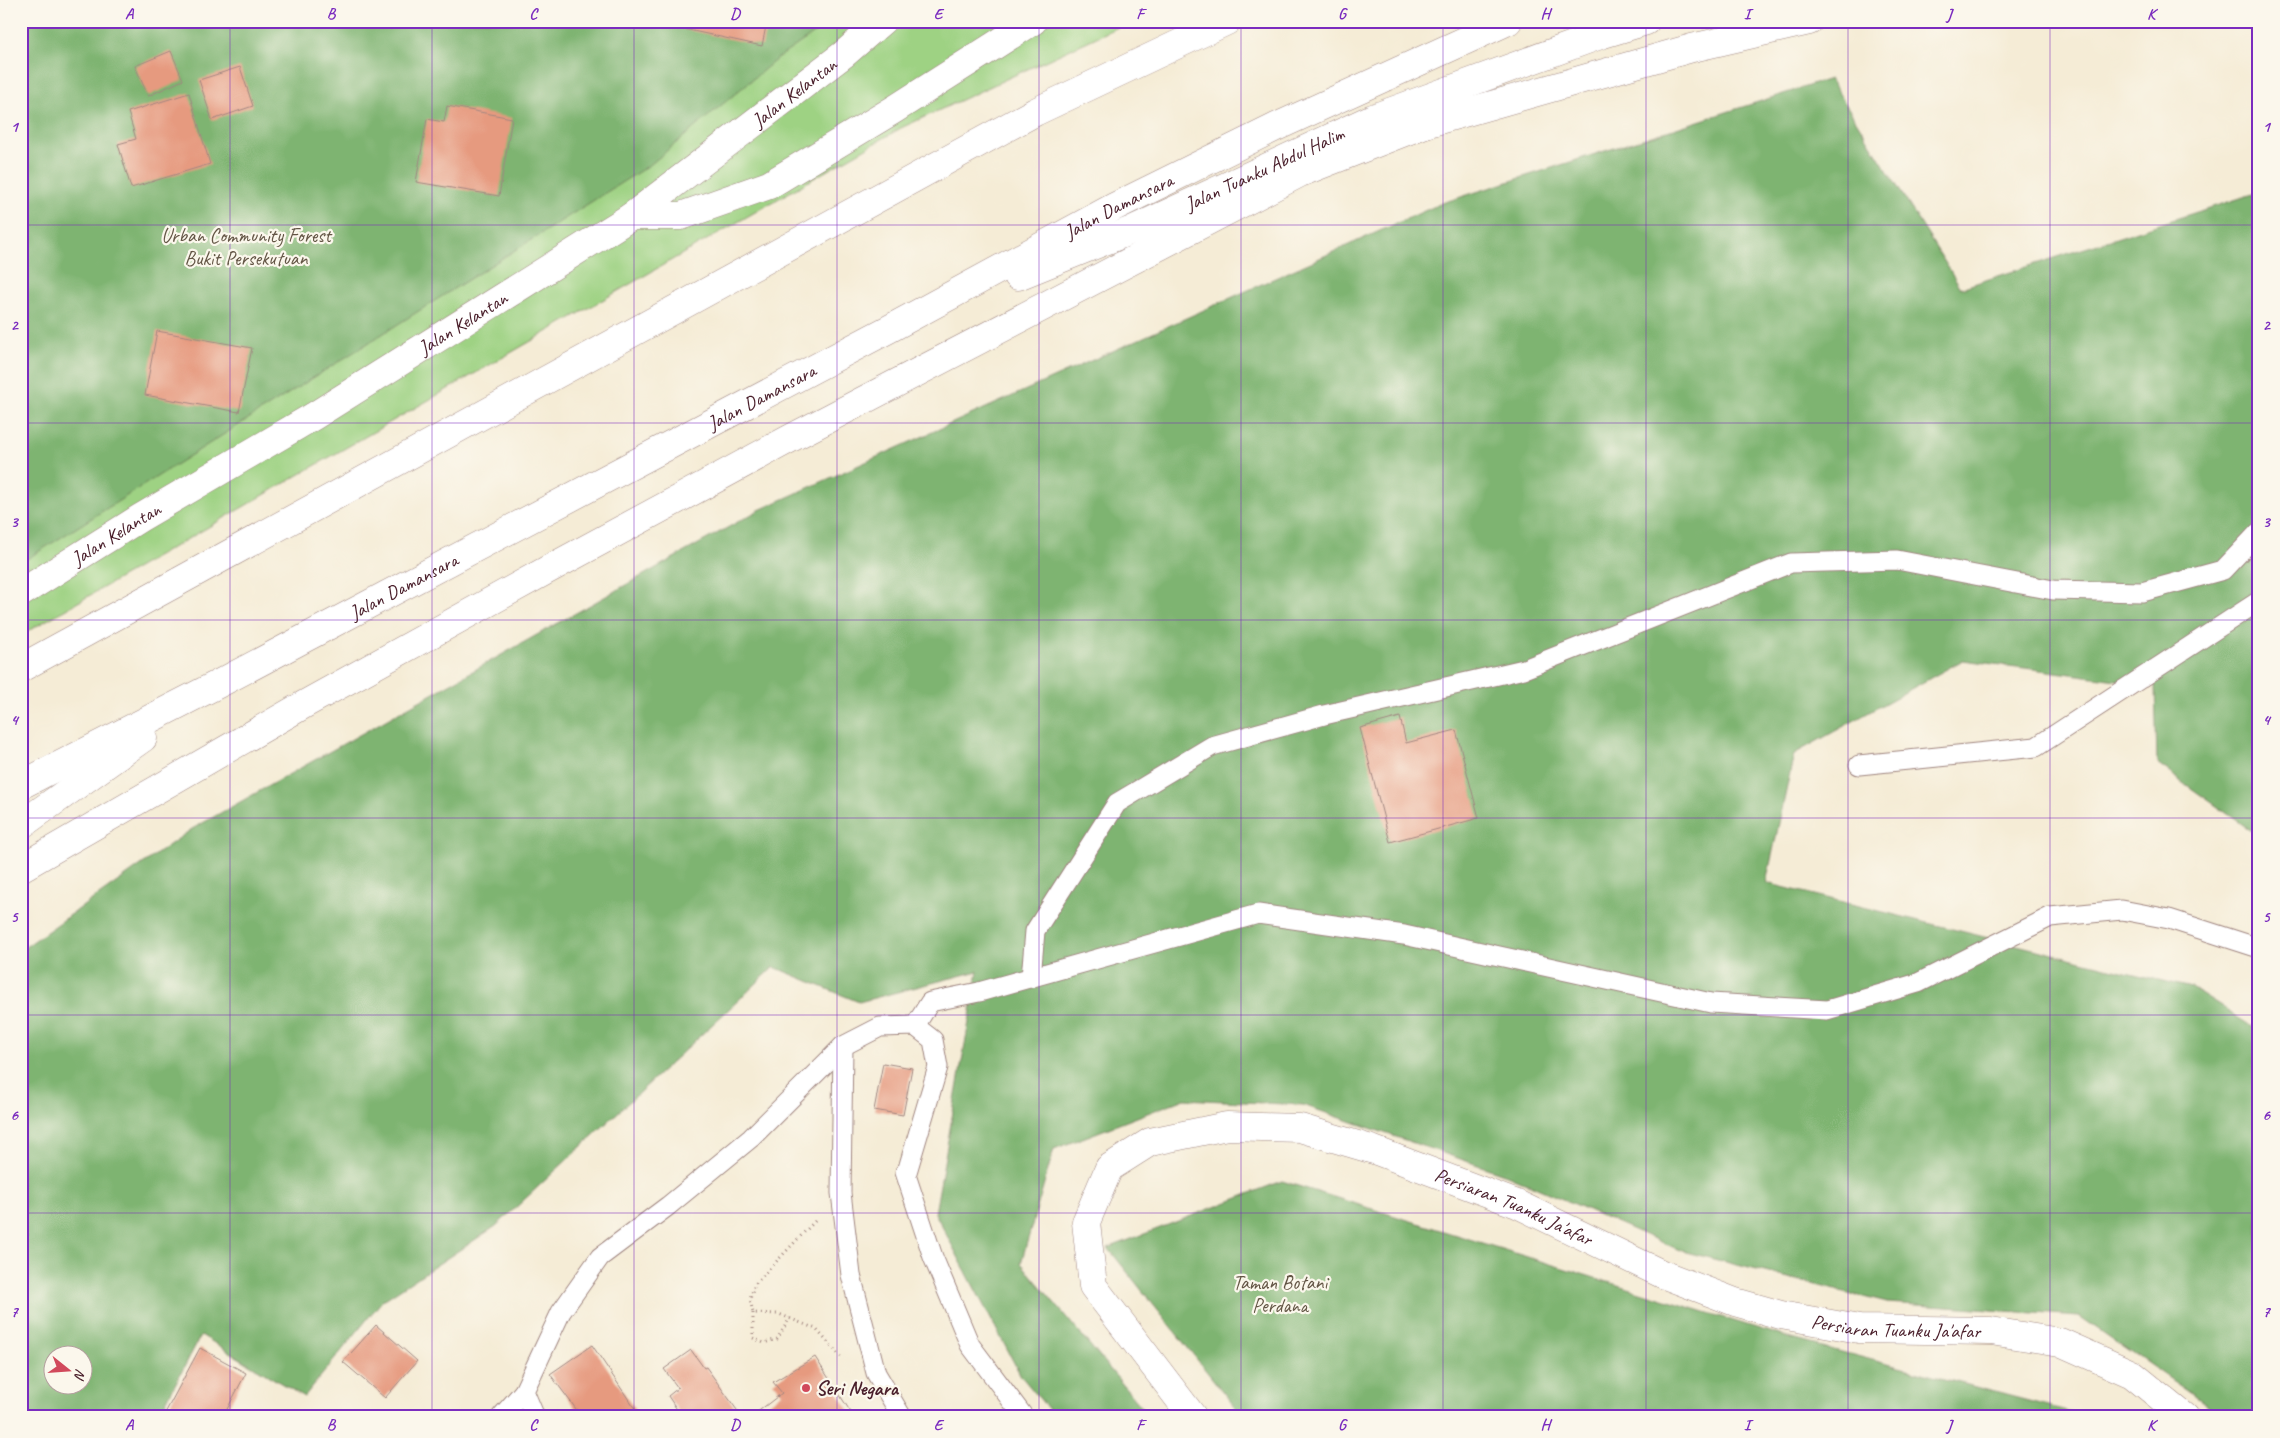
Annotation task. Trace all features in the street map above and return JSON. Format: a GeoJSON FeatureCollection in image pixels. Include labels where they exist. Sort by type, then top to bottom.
{"type":"FeatureCollection","features":[{"type":"Feature","properties":{"kind":"main road","name":"Jalan Kelantan"},"geometry":{"type":"LineString","coordinates":[[21,593],[140,518],[314,416],[632,216],[844,54],[882,21]]}},
{"type":"Feature","properties":{"kind":"main road"},"geometry":{"type":"LineString","coordinates":[[632,216],[681,216],[769,185],[895,109],[1033,21]]}},
{"type":"Feature","properties":{"kind":"main road","name":"Jalan Damansara"},"geometry":{"type":"LineString","coordinates":[[21,785],[222,682],[889,329],[1114,207],[1276,127],[1508,21]]}},
{"type":"Feature","properties":{"kind":"main road","name":"Jalan Tuanku Abdul Halim"},"geometry":{"type":"LineString","coordinates":[[889,329],[1132,230],[1373,118],[1603,34],[1646,21]]}},
{"type":"Feature","properties":{"kind":"main road"},"geometry":{"type":"LineString","coordinates":[[21,868],[305,704],[540,574],[793,437],[1300,174],[1425,124],[1692,48],[1809,21]]}},
{"type":"Feature","properties":{"kind":"main road"},"geometry":{"type":"LineString","coordinates":[[21,668],[1036,112],[1217,23]]}},
{"type":"Feature","properties":{"kind":"main road"},"geometry":{"type":"LineString","coordinates":[[21,825],[222,682]]}},
{"type":"Feature","properties":{"kind":"main road","name":"Persiaran Tuanku Ja'afar"},"geometry":{"type":"LineString","coordinates":[[1193,1417],[1093,1286],[1086,1222],[1109,1168],[1150,1142],[1226,1126],[1300,1128],[1374,1150],[1517,1204],[1662,1274],[1735,1302],[1781,1315],[1859,1329],[1990,1331],[2060,1342],[2132,1374],[2185,1417]]}},
{"type":"Feature","properties":{"kind":"lane"},"geometry":{"type":"LineString","coordinates":[[1031,978],[1035,930],[1117,803],[1212,746],[1324,715],[1524,669],[1791,563],[1897,560],[2053,590],[2142,592],[2223,570],[2259,532]]}},
{"type":"Feature","properties":{"kind":"lane"},"geometry":{"type":"LineString","coordinates":[[1859,765],[2036,747],[2259,601]]}},
{"type":"Feature","properties":{"kind":"lane"},"geometry":{"type":"LineString","coordinates":[[915,1026],[930,1002],[979,992],[1258,914],[1404,935],[1711,1003],[1827,1010],[1918,984],[2050,916],[2122,910],[2169,919],[2259,948]]}},
{"type":"Feature","properties":{"kind":"lane"},"geometry":{"type":"LineString","coordinates":[[500,1417],[524,1391],[561,1312],[600,1257],[668,1206],[751,1138],[843,1046],[880,1027],[915,1026],[933,1040],[938,1067],[907,1172],[905,1172],[933,1257],[970,1345],[1024,1417]]}},
{"type":"Feature","properties":{"kind":"lane"},"geometry":{"type":"LineString","coordinates":[[843,1046],[841,1193],[851,1275],[876,1373],[902,1417]]}},
{"type":"Feature","properties":{"kind":"lane"},"geometry":{"type":"LineString","coordinates":[[524,1391],[535,1417]]}},
{"type":"Feature","properties":{"kind":"path"},"geometry":{"type":"LineString","coordinates":[[790,1318],[778,1339],[764,1343],[753,1338],[750,1299],[755,1284],[841,1193]]}},
{"type":"Feature","properties":{"kind":"path"},"geometry":{"type":"LineString","coordinates":[[752,1313],[779,1314],[816,1329],[859,1379],[876,1373]]}},
{"type":"Feature","properties":{"kind":"green space","name":"Urban Community Forest Bukit Persekutuan"},"geometry":{"type":"Polygon","coordinates":[[[21,21],[1131,21],[901,128],[21,635],[21,21]]]}},
{"type":"Feature","properties":{"kind":"green space","name":"Urban Community Forest Bukit Persekutuan"},"geometry":{"type":"Polygon","coordinates":[[[21,21],[832,21],[778,58],[651,164],[27,559],[21,550],[21,21]]]}},
{"type":"Feature","properties":{"kind":"green space"},"geometry":{"type":"Polygon","coordinates":[[[1830,79],[1961,288],[2259,192],[2259,836],[2157,764],[2155,685],[1963,660],[1794,754],[1766,883],[2191,988],[2259,1031],[2259,1417],[2225,1417],[2079,1316],[1887,1303],[1682,1251],[1507,1175],[1303,1105],[1184,1099],[1054,1149],[1021,1263],[1150,1417],[1055,1417],[1021,1376],[935,1213],[978,971],[859,1002],[774,967],[496,1226],[382,1301],[304,1397],[201,1335],[158,1417],[21,1417],[21,950],[192,829],[759,510],[1442,203],[1830,79]]]}},
{"type":"Feature","properties":{"kind":"green space","name":"Taman Botani Perdana"},"geometry":{"type":"Polygon","coordinates":[[[1282,1181],[1792,1339],[2090,1417],[1243,1417],[1108,1248],[1282,1181]]]}},
{"type":"Feature","properties":{"kind":"building"},"geometry":{"type":"Polygon","coordinates":[[[647,21],[767,21],[762,46],[647,21]]]}},
{"type":"Feature","properties":{"kind":"building"},"geometry":{"type":"Polygon","coordinates":[[[171,51],[183,80],[148,96],[135,66],[171,51]]]}},
{"type":"Feature","properties":{"kind":"building"},"geometry":{"type":"Polygon","coordinates":[[[240,67],[253,106],[212,120],[199,80],[240,67]]]}},
{"type":"Feature","properties":{"kind":"building"},"geometry":{"type":"Polygon","coordinates":[[[189,93],[210,164],[131,188],[118,144],[136,139],[128,112],[189,93]]]}},
{"type":"Feature","properties":{"kind":"building"},"geometry":{"type":"Polygon","coordinates":[[[447,106],[512,118],[499,196],[416,182],[427,119],[444,122],[447,106]]]}},
{"type":"Feature","properties":{"kind":"building"},"geometry":{"type":"Polygon","coordinates":[[[157,331],[252,348],[239,412],[145,395],[157,331]]]}},
{"type":"Feature","properties":{"kind":"building"},"geometry":{"type":"Polygon","coordinates":[[[1400,717],[1406,743],[1456,730],[1479,818],[1390,842],[1360,728],[1400,717]]]}},
{"type":"Feature","properties":{"kind":"building"},"geometry":{"type":"Polygon","coordinates":[[[883,1063],[912,1068],[903,1115],[874,1110],[883,1063]]]}},
{"type":"Feature","properties":{"kind":"building"},"geometry":{"type":"Polygon","coordinates":[[[376,1325],[417,1361],[385,1398],[343,1362],[376,1325]]]}},
{"type":"Feature","properties":{"kind":"building"},"geometry":{"type":"Polygon","coordinates":[[[592,1345],[635,1409],[630,1413],[633,1417],[582,1417],[550,1374],[592,1345]]]}},
{"type":"Feature","properties":{"kind":"building"},"geometry":{"type":"Polygon","coordinates":[[[200,1348],[246,1373],[223,1417],[163,1417],[200,1348]]]}},
{"type":"Feature","properties":{"kind":"building"},"geometry":{"type":"Polygon","coordinates":[[[691,1350],[704,1368],[706,1367],[742,1417],[682,1417],[668,1396],[678,1388],[664,1369],[691,1350]]]}},
{"type":"Feature","properties":{"kind":"building","name":"Seri Negara"},"geometry":{"type":"Polygon","coordinates":[[[815,1357],[854,1417],[751,1417],[782,1393],[773,1382],[815,1357]]]}},
{"type":"Feature","properties":{"kind":"place","name":"Seri Negara"},"geometry":{"type":"Point","coordinates":[806,1388]}}]}
